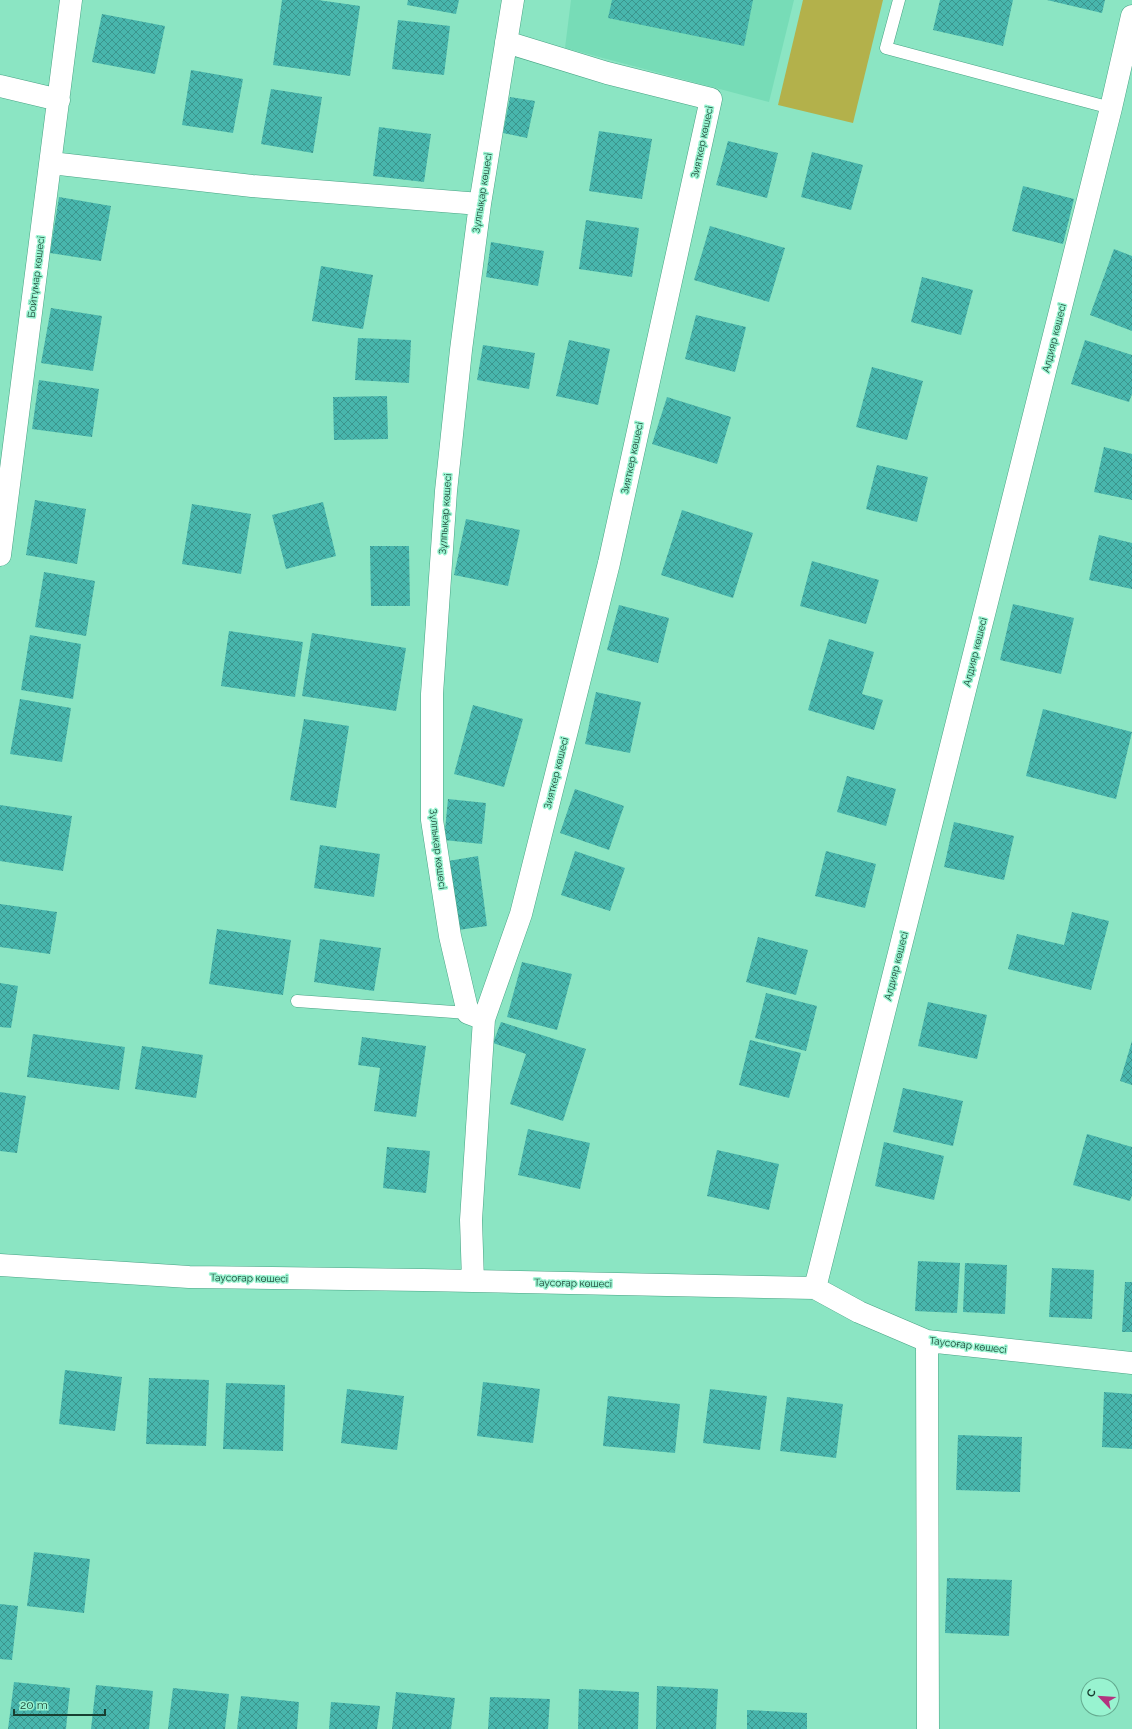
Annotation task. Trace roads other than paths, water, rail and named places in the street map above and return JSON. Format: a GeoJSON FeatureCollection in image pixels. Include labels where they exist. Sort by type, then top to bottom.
{"type":"FeatureCollection","features":[{"type":"Feature","properties":{"kind":"street","name":"Бойтұмар көшесі"},"geometry":{"type":"LineString","coordinates":[[0,555],[71,0]]}},
{"type":"Feature","properties":{"kind":"street","name":"Зұлпықар көшесі"},"geometry":{"type":"LineString","coordinates":[[476,1016],[450,936],[432,820],[432,694],[446,491],[461,350],[480,204],[513,0]]}},
{"type":"Feature","properties":{"kind":"street","name":"Алдияр көшесі"},"geometry":{"type":"LineString","coordinates":[[815,1288],[1111,108],[1132,16]]}},
{"type":"Feature","properties":{"kind":"street","name":"Зияткер көшесі"},"geometry":{"type":"LineString","coordinates":[[476,1016],[521,914],[609,563],[711,99],[607,73],[506,42]]}},
{"type":"Feature","properties":{"kind":"street"},"geometry":{"type":"LineString","coordinates":[[0,86],[59,100]]}},
{"type":"Feature","properties":{"kind":"street"},"geometry":{"type":"LineString","coordinates":[[50,163],[252,186],[480,204]]}},
{"type":"Feature","properties":{"kind":"street"},"geometry":{"type":"LineString","coordinates":[[474,1281],[471,1220],[476,1016]]}},
{"type":"Feature","properties":{"kind":"street","name":"Тауcоғар көшесі"},"geometry":{"type":"LineString","coordinates":[[0,1265],[189,1277],[815,1288],[859,1312],[927,1341],[1132,1363]]}},
{"type":"Feature","properties":{"kind":"street"},"geometry":{"type":"LineString","coordinates":[[927,1341],[928,1729]]}},
{"type":"Feature","properties":{"kind":"lane"},"geometry":{"type":"LineString","coordinates":[[899,0],[886,48],[1111,108]]}},
{"type":"Feature","properties":{"kind":"lane"},"geometry":{"type":"LineString","coordinates":[[297,1001],[476,1016]]}}]}
